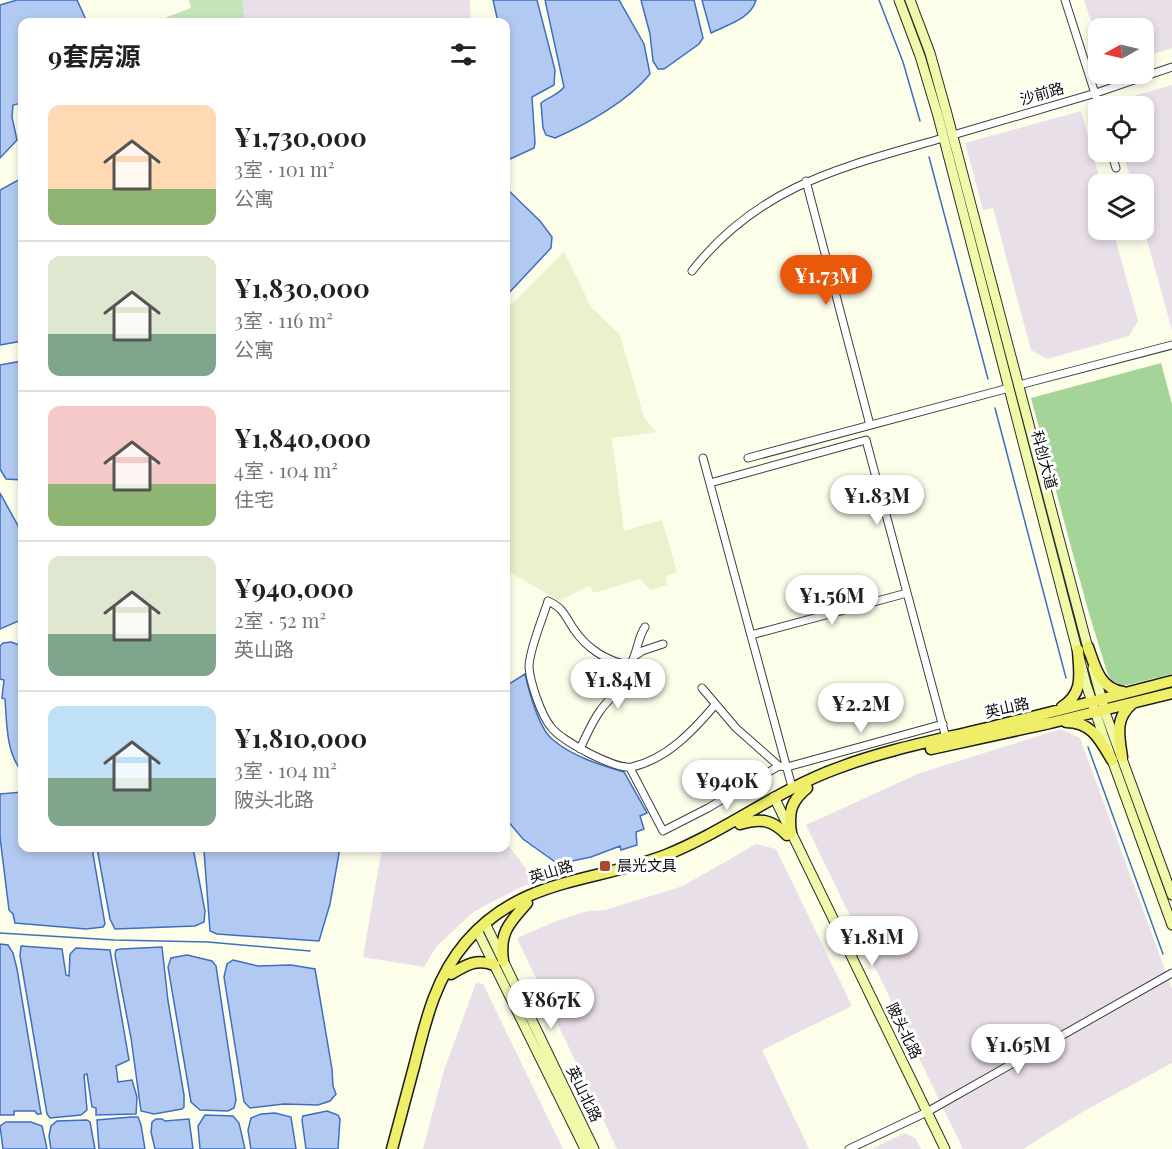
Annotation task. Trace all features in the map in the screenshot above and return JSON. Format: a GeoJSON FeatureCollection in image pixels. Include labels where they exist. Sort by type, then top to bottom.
{"type":"FeatureCollection","features":[{"type":"Feature","properties":{"kind":"main road","name":"科创大道"},"geometry":{"type":"LineString","coordinates":[[899,0],[948,136]]}},
{"type":"Feature","properties":{"kind":"main road","name":"科创大道"},"geometry":{"type":"LineString","coordinates":[[910,0],[930,53],[948,136],[1098,706],[1172,925]]}},
{"type":"Feature","properties":{"kind":"main road"},"geometry":{"type":"LineString","coordinates":[[1083,648],[1102,681],[1113,690],[1127,692]]}},
{"type":"Feature","properties":{"kind":"main road"},"geometry":{"type":"LineString","coordinates":[[1052,718],[1071,701],[1078,691],[1083,648]]}},
{"type":"Feature","properties":{"kind":"main road","name":"英山路"},"geometry":{"type":"LineString","coordinates":[[1098,706],[1127,692],[1172,681]]}},
{"type":"Feature","properties":{"kind":"main road","name":"英山路"},"geometry":{"type":"LineString","coordinates":[[392,1149],[431,1003],[446,970],[461,948],[508,906],[540,890],[637,865],[681,849],[773,801],[839,774],[1098,706],[1134,702],[1172,693]]}},
{"type":"Feature","properties":{"kind":"main road"},"geometry":{"type":"LineString","coordinates":[[1117,759],[1119,724],[1124,711],[1134,702]]}},
{"type":"Feature","properties":{"kind":"main road"},"geometry":{"type":"LineString","coordinates":[[1052,718],[1089,728],[1117,759]]}},
{"type":"Feature","properties":{"kind":"main road","name":"英山路"},"geometry":{"type":"LineString","coordinates":[[399,1149],[437,1006],[461,959],[483,930],[527,903],[559,891],[661,864],[700,847],[740,824],[792,787],[853,762],[946,738],[1052,718]]}},
{"type":"Feature","properties":{"kind":"main road","name":"科创大道"},"geometry":{"type":"LineString","coordinates":[[1117,759],[1172,896]]}},
{"type":"Feature","properties":{"kind":"main road"},"geometry":{"type":"LineString","coordinates":[[789,834],[791,807],[798,795],[807,788]]}},
{"type":"Feature","properties":{"kind":"main road","name":"陂头北路"},"geometry":{"type":"LineString","coordinates":[[773,801],[925,1113],[945,1149]]}},
{"type":"Feature","properties":{"kind":"main road"},"geometry":{"type":"LineString","coordinates":[[740,824],[768,820],[789,834]]}},
{"type":"Feature","properties":{"kind":"main road"},"geometry":{"type":"LineString","coordinates":[[452,974],[473,962],[499,963],[503,935],[511,921],[527,903]]}},
{"type":"Feature","properties":{"kind":"main road","name":"英山北路"},"geometry":{"type":"LineString","coordinates":[[483,930],[585,1149]]}},
{"type":"Feature","properties":{"kind":"main road","name":"英山北路"},"geometry":{"type":"LineString","coordinates":[[499,963],[594,1149]]}},
{"type":"Feature","properties":{"kind":"main road","name":"陂头北路"},"geometry":{"type":"LineString","coordinates":[[925,1113],[940,1149]]}},
{"type":"Feature","properties":{"kind":"street"},"geometry":{"type":"LineString","coordinates":[[1065,0],[1097,96]]}},
{"type":"Feature","properties":{"kind":"street","name":"沙前路"},"geometry":{"type":"LineString","coordinates":[[692,271],[711,249],[743,219],[767,202],[806,181],[948,136],[1096,93],[1172,67]]}},
{"type":"Feature","properties":{"kind":"street"},"geometry":{"type":"LineString","coordinates":[[1114,162],[1116,168]]}},
{"type":"Feature","properties":{"kind":"street"},"geometry":{"type":"LineString","coordinates":[[806,181],[870,425]]}},
{"type":"Feature","properties":{"kind":"street"},"geometry":{"type":"LineString","coordinates":[[748,458],[1172,345]]}},
{"type":"Feature","properties":{"kind":"street"},"geometry":{"type":"LineString","coordinates":[[710,483],[866,440],[946,738]]}},
{"type":"Feature","properties":{"kind":"street"},"geometry":{"type":"LineString","coordinates":[[703,458],[751,635],[783,766],[792,787]]}},
{"type":"Feature","properties":{"kind":"street"},"geometry":{"type":"LineString","coordinates":[[751,635],[907,593]]}},
{"type":"Feature","properties":{"kind":"street"},"geometry":{"type":"LineString","coordinates":[[630,665],[608,660],[587,645],[574,630],[560,607],[548,601],[529,666],[532,688],[551,728],[580,749],[604,761],[630,768],[666,753],[685,735],[692,732],[715,705]]}},
{"type":"Feature","properties":{"kind":"street"},"geometry":{"type":"LineString","coordinates":[[580,749],[600,710],[616,694],[629,675],[630,665],[636,655],[638,637],[645,627]]}},
{"type":"Feature","properties":{"kind":"street"},"geometry":{"type":"LineString","coordinates":[[636,655],[663,645]]}},
{"type":"Feature","properties":{"kind":"street"},"geometry":{"type":"LineString","coordinates":[[702,688],[736,728],[783,766]]}},
{"type":"Feature","properties":{"kind":"street"},"geometry":{"type":"LineString","coordinates":[[630,768],[663,831],[783,766],[943,724]]}},
{"type":"Feature","properties":{"kind":"street"},"geometry":{"type":"LineString","coordinates":[[849,1149],[925,1113],[1172,974]]}},
{"type":"Feature","properties":{"kind":"shaded area"},"geometry":{"type":"Polygon","coordinates":[[[242,0],[470,0],[471,18],[244,18],[242,0]]]}},
{"type":"Feature","properties":{"kind":"shaded area"},"geometry":{"type":"Polygon","coordinates":[[[1084,0],[1172,0],[1172,48],[1154,54],[1154,18],[1090,18],[1084,0]]]}},
{"type":"Feature","properties":{"kind":"shaded area"},"geometry":{"type":"Polygon","coordinates":[[[1172,85],[1172,330],[1147,240],[1154,240],[1154,174],[1129,174],[1126,162],[1154,162],[1154,96],[1134,96],[1172,85]]]}},
{"type":"Feature","properties":{"kind":"shaded area"},"geometry":{"type":"Polygon","coordinates":[[[1081,111],[1088,137],[1088,162],[1095,162],[1098,174],[1088,174],[1088,240],[1116,240],[1138,321],[1129,336],[1047,359],[1031,350],[993,208],[983,210],[965,143],[1081,111]]]}},
{"type":"Feature","properties":{"kind":"shaded area"},"geometry":{"type":"Polygon","coordinates":[[[1061,729],[1080,738],[1172,989],[1172,1063],[1084,1111],[1023,1149],[963,1149],[806,825],[920,773],[1061,729]]]}},
{"type":"Feature","properties":{"kind":"shaded area"},"geometry":{"type":"Polygon","coordinates":[[[756,844],[776,849],[852,1006],[762,1050],[809,1149],[617,1149],[517,938],[559,920],[588,911],[605,910],[683,886],[756,844]]]}},
{"type":"Feature","properties":{"kind":"shaded area"},"geometry":{"type":"Polygon","coordinates":[[[510,848],[535,882],[473,912],[436,947],[424,967],[363,957],[381,852],[510,852],[510,848]]]}},
{"type":"Feature","properties":{"kind":"shaded area"},"geometry":{"type":"Polygon","coordinates":[[[476,983],[483,984],[563,1149],[423,1149],[444,1070],[476,983]]]}},
{"type":"Feature","properties":{"kind":"shaded area"},"geometry":{"type":"Polygon","coordinates":[[[905,1133],[916,1139],[921,1149],[872,1149],[905,1133]]]}},
{"type":"Feature","properties":{"kind":"green space"},"geometry":{"type":"Polygon","coordinates":[[[189,0],[242,0],[244,18],[165,18],[191,8],[189,0]]]}},
{"type":"Feature","properties":{"kind":"green space"},"geometry":{"type":"Polygon","coordinates":[[[564,252],[591,307],[620,335],[644,417],[656,432],[612,438],[624,531],[662,520],[677,572],[666,576],[667,585],[650,590],[640,579],[594,593],[589,586],[559,601],[510,572],[510,306],[564,252]]]}},
{"type":"Feature","properties":{"kind":"green space"},"geometry":{"type":"Polygon","coordinates":[[[1161,363],[1172,404],[1172,674],[1123,686],[1111,680],[1107,672],[1031,398],[1161,363]]]}},
{"type":"Feature","properties":{"kind":"water"},"geometry":{"type":"Polygon","coordinates":[[[17,0],[77,0],[85,18],[18,18],[18,104],[13,105],[12,117],[17,140],[0,158],[0,5],[17,0]]]}},
{"type":"Feature","properties":{"kind":"water"},"geometry":{"type":"Polygon","coordinates":[[[493,0],[537,0],[555,70],[554,85],[532,97],[534,148],[510,159],[510,18],[497,18],[493,0]]]}},
{"type":"Feature","properties":{"kind":"water"},"geometry":{"type":"Polygon","coordinates":[[[545,0],[619,0],[644,44],[650,74],[641,84],[606,111],[555,138],[546,135],[543,128],[541,103],[564,87],[545,0]]]}},
{"type":"Feature","properties":{"kind":"water"},"geometry":{"type":"Polygon","coordinates":[[[641,0],[694,0],[703,38],[699,44],[664,69],[658,69],[653,61],[650,34],[641,0]]]}},
{"type":"Feature","properties":{"kind":"water"},"geometry":{"type":"Polygon","coordinates":[[[702,0],[756,0],[744,17],[711,33],[702,0]]]}},
{"type":"Feature","properties":{"kind":"water"},"geometry":{"type":"Polygon","coordinates":[[[18,180],[18,342],[0,345],[0,190],[18,180]]]}},
{"type":"Feature","properties":{"kind":"water"},"geometry":{"type":"Polygon","coordinates":[[[510,192],[540,221],[552,237],[551,248],[510,292],[510,192]]]}},
{"type":"Feature","properties":{"kind":"water"},"geometry":{"type":"Polygon","coordinates":[[[18,362],[18,480],[6,479],[0,469],[0,365],[18,362]]]}},
{"type":"Feature","properties":{"kind":"water"},"geometry":{"type":"Polygon","coordinates":[[[0,493],[18,526],[18,621],[0,629],[0,493]]]}},
{"type":"Feature","properties":{"kind":"water"},"geometry":{"type":"Polygon","coordinates":[[[11,642],[18,645],[18,766],[10,747],[5,699],[2,698],[4,680],[0,679],[0,646],[11,642]]]}},
{"type":"Feature","properties":{"kind":"water"},"geometry":{"type":"Polygon","coordinates":[[[525,674],[538,718],[552,739],[577,755],[624,772],[647,813],[640,816],[644,829],[636,832],[637,845],[621,850],[620,846],[591,857],[558,864],[523,839],[510,824],[510,683],[525,674]]]}},
{"type":"Feature","properties":{"kind":"water"},"geometry":{"type":"Polygon","coordinates":[[[18,792],[18,852],[93,852],[105,924],[103,927],[86,929],[15,923],[13,914],[9,910],[0,837],[0,794],[18,792]]]}},
{"type":"Feature","properties":{"kind":"water"},"geometry":{"type":"Polygon","coordinates":[[[98,852],[194,852],[205,911],[204,922],[195,926],[115,929],[110,919],[98,852]]]}},
{"type":"Feature","properties":{"kind":"water"},"geometry":{"type":"Polygon","coordinates":[[[204,852],[339,852],[330,904],[319,941],[217,934],[210,931],[204,852]]]}},
{"type":"Feature","properties":{"kind":"water"},"geometry":{"type":"Polygon","coordinates":[[[0,944],[8,945],[13,953],[17,969],[41,1114],[35,1111],[14,1111],[14,1115],[0,1115],[0,944]]]}},
{"type":"Feature","properties":{"kind":"water"},"geometry":{"type":"Polygon","coordinates":[[[21,946],[62,949],[66,975],[69,976],[70,954],[76,948],[110,950],[129,1060],[116,1066],[118,1082],[132,1080],[137,1097],[136,1114],[96,1115],[96,1108],[92,1107],[87,1074],[84,1075],[87,1110],[81,1115],[50,1118],[47,1114],[20,956],[21,946]]]}},
{"type":"Feature","properties":{"kind":"water"},"geometry":{"type":"Polygon","coordinates":[[[162,947],[184,1107],[154,1114],[141,1111],[131,1038],[115,955],[116,950],[121,949],[162,947]]]}},
{"type":"Feature","properties":{"kind":"water"},"geometry":{"type":"Polygon","coordinates":[[[187,955],[212,961],[216,966],[236,1100],[234,1108],[228,1111],[200,1110],[191,1102],[168,967],[171,958],[187,955]]]}},
{"type":"Feature","properties":{"kind":"water"},"geometry":{"type":"Polygon","coordinates":[[[233,960],[258,966],[291,965],[315,969],[336,1094],[330,1101],[318,1105],[284,1104],[250,1108],[244,1102],[224,977],[227,964],[233,960]]]}},
{"type":"Feature","properties":{"kind":"water"},"geometry":{"type":"Polygon","coordinates":[[[327,1111],[338,1115],[340,1119],[338,1149],[306,1149],[303,1116],[327,1111]]]}},
{"type":"Feature","properties":{"kind":"water"},"geometry":{"type":"Polygon","coordinates":[[[275,1113],[291,1117],[296,1149],[251,1149],[248,1130],[251,1118],[261,1114],[275,1113]]]}},
{"type":"Feature","properties":{"kind":"water"},"geometry":{"type":"Polygon","coordinates":[[[205,1115],[233,1116],[239,1123],[245,1149],[200,1149],[198,1126],[205,1115]]]}},
{"type":"Feature","properties":{"kind":"water"},"geometry":{"type":"Polygon","coordinates":[[[138,1117],[145,1149],[99,1149],[97,1120],[138,1117]]]}},
{"type":"Feature","properties":{"kind":"water"},"geometry":{"type":"Polygon","coordinates":[[[156,1119],[165,1121],[189,1119],[193,1149],[155,1149],[151,1132],[152,1122],[156,1119]]]}},
{"type":"Feature","properties":{"kind":"water"},"geometry":{"type":"Polygon","coordinates":[[[87,1120],[90,1122],[95,1149],[51,1149],[49,1136],[51,1126],[57,1121],[87,1120]]]}},
{"type":"Feature","properties":{"kind":"water"},"geometry":{"type":"Polygon","coordinates":[[[6,1122],[31,1122],[42,1126],[47,1149],[3,1149],[0,1126],[6,1122]]]}},
{"type":"Feature","properties":{"kind":"waterway"},"geometry":{"type":"LineString","coordinates":[[879,0],[903,62],[920,121]]}},
{"type":"Feature","properties":{"kind":"waterway"},"geometry":{"type":"LineString","coordinates":[[929,157],[988,379]]}},
{"type":"Feature","properties":{"kind":"waterway"},"geometry":{"type":"LineString","coordinates":[[995,408],[1066,678]]}},
{"type":"Feature","properties":{"kind":"waterway"},"geometry":{"type":"LineString","coordinates":[[1088,747],[1163,954]]}},
{"type":"Feature","properties":{"kind":"waterway"},"geometry":{"type":"LineString","coordinates":[[0,933],[114,940],[208,942],[310,951]]}},
{"type":"Feature","properties":{"kind":"place","name":"晨光文具"},"geometry":{"type":"Point","coordinates":[605,866]}}]}
